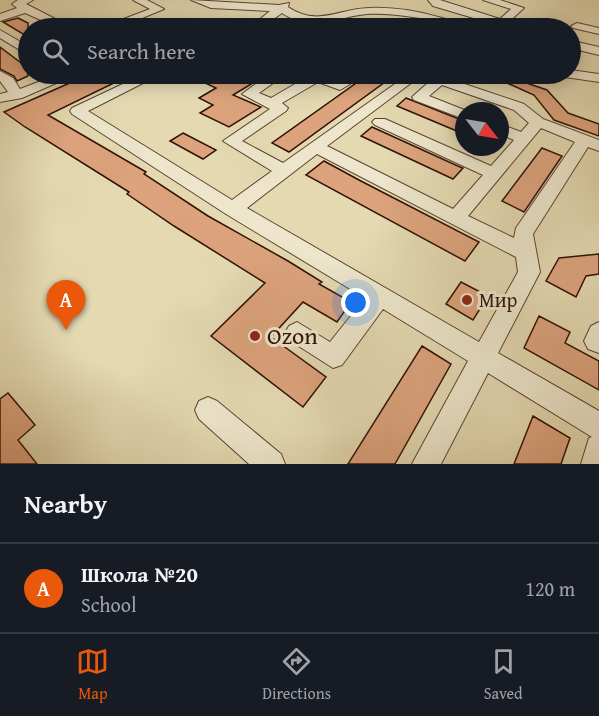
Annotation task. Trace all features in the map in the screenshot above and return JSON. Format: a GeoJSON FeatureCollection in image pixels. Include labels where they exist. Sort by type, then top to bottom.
{"type":"FeatureCollection","features":[{"type":"Feature","properties":{"kind":"street"},"geometry":{"type":"LineString","coordinates":[[135,18],[159,9],[138,0]]}},
{"type":"Feature","properties":{"kind":"street"},"geometry":{"type":"LineString","coordinates":[[196,0],[211,5],[285,3]]}},
{"type":"Feature","properties":{"kind":"street"},"geometry":{"type":"LineString","coordinates":[[435,0],[433,1],[436,4],[476,18]]}},
{"type":"Feature","properties":{"kind":"street"},"geometry":{"type":"LineString","coordinates":[[488,0],[519,8],[508,18]]}},
{"type":"Feature","properties":{"kind":"street"},"geometry":{"type":"LineString","coordinates":[[285,3],[294,16],[299,18]]}},
{"type":"Feature","properties":{"kind":"street"},"geometry":{"type":"LineString","coordinates":[[266,18],[285,3]]}},
{"type":"Feature","properties":{"kind":"street"},"geometry":{"type":"LineString","coordinates":[[0,18],[27,4],[50,18]]}},
{"type":"Feature","properties":{"kind":"street"},"geometry":{"type":"LineString","coordinates":[[328,18],[368,11],[417,14],[430,18]]}},
{"type":"Feature","properties":{"kind":"street"},"geometry":{"type":"LineString","coordinates":[[581,29],[599,22]]}},
{"type":"Feature","properties":{"kind":"street"},"geometry":{"type":"LineString","coordinates":[[581,31],[599,31]]}},
{"type":"Feature","properties":{"kind":"street"},"geometry":{"type":"LineString","coordinates":[[0,33],[18,45]]}},
{"type":"Feature","properties":{"kind":"street"},"geometry":{"type":"LineString","coordinates":[[581,33],[599,40]]}},
{"type":"Feature","properties":{"kind":"street"},"geometry":{"type":"LineString","coordinates":[[581,35],[599,51]]}},
{"type":"Feature","properties":{"kind":"street"},"geometry":{"type":"LineString","coordinates":[[0,42],[18,53]]}},
{"type":"Feature","properties":{"kind":"street"},"geometry":{"type":"LineString","coordinates":[[0,75],[8,81],[17,95]]}},
{"type":"Feature","properties":{"kind":"street"},"geometry":{"type":"LineString","coordinates":[[581,76],[599,78]]}},
{"type":"Feature","properties":{"kind":"street"},"geometry":{"type":"LineString","coordinates":[[0,98],[17,95],[37,84]]}},
{"type":"Feature","properties":{"kind":"street"},"geometry":{"type":"LineString","coordinates":[[134,84],[78,111],[233,209],[599,426]]}},
{"type":"Feature","properties":{"kind":"street"},"geometry":{"type":"LineString","coordinates":[[264,84],[249,94],[281,108],[231,141],[285,171]]}},
{"type":"Feature","properties":{"kind":"street"},"geometry":{"type":"LineString","coordinates":[[271,104],[304,84]]}},
{"type":"Feature","properties":{"kind":"street"},"geometry":{"type":"LineString","coordinates":[[233,209],[403,84]]}},
{"type":"Feature","properties":{"kind":"street"},"geometry":{"type":"LineString","coordinates":[[435,84],[419,97],[455,111]]}},
{"type":"Feature","properties":{"kind":"street"},"geometry":{"type":"LineString","coordinates":[[426,464],[529,272],[523,233],[591,144],[538,122],[519,107],[452,84]]}},
{"type":"Feature","properties":{"kind":"street"},"geometry":{"type":"LineString","coordinates":[[380,122],[494,174]]}},
{"type":"Feature","properties":{"kind":"street"},"geometry":{"type":"LineString","coordinates":[[456,218],[538,122]]}},
{"type":"Feature","properties":{"kind":"street"},"geometry":{"type":"LineString","coordinates":[[509,133],[525,139]]}},
{"type":"Feature","properties":{"kind":"street"},"geometry":{"type":"LineString","coordinates":[[316,147],[525,253]]}},
{"type":"Feature","properties":{"kind":"street"},"geometry":{"type":"LineString","coordinates":[[297,333],[333,357],[380,296]]}},
{"type":"Feature","properties":{"kind":"street"},"geometry":{"type":"LineString","coordinates":[[599,333],[596,341],[599,342]]}},
{"type":"Feature","properties":{"kind":"street"},"geometry":{"type":"LineString","coordinates":[[208,410],[271,464]]}},
{"type":"Feature","properties":{"kind":"street"},"geometry":{"type":"LineString","coordinates":[[595,464],[599,448]]}},
{"type":"Feature","properties":{"kind":"building"},"geometry":{"type":"Polygon","coordinates":[[[18,18],[18,31],[3,22],[18,18]]]}},
{"type":"Feature","properties":{"kind":"building"},"geometry":{"type":"Polygon","coordinates":[[[0,47],[18,60],[18,81],[0,69],[0,47]]]}},
{"type":"Feature","properties":{"kind":"building"},"geometry":{"type":"Polygon","coordinates":[[[67,84],[112,84],[48,115],[146,172],[144,174],[208,216],[288,261],[322,282],[319,284],[351,302],[337,322],[303,302],[271,337],[326,377],[303,407],[211,336],[265,283],[174,226],[127,194],[129,192],[4,112],[67,84]]]}},
{"type":"Feature","properties":{"kind":"building"},"geometry":{"type":"Polygon","coordinates":[[[207,84],[251,84],[233,95],[261,107],[229,127],[200,113],[213,105],[199,98],[216,88],[207,84]]]}},
{"type":"Feature","properties":{"kind":"building"},"geometry":{"type":"Polygon","coordinates":[[[355,84],[382,84],[289,152],[272,143],[355,84]]]}},
{"type":"Feature","properties":{"kind":"building"},"geometry":{"type":"Polygon","coordinates":[[[509,84],[529,84],[547,90],[568,113],[599,124],[599,136],[554,120],[534,95],[509,84]]]}},
{"type":"Feature","properties":{"kind":"building"},"geometry":{"type":"Polygon","coordinates":[[[406,98],[455,117],[455,130],[397,106],[406,98]]]}},
{"type":"Feature","properties":{"kind":"building"},"geometry":{"type":"Polygon","coordinates":[[[372,127],[463,168],[453,179],[361,136],[372,127]]]}},
{"type":"Feature","properties":{"kind":"building"},"geometry":{"type":"Polygon","coordinates":[[[183,133],[216,150],[203,159],[170,141],[183,133]]]}},
{"type":"Feature","properties":{"kind":"building"},"geometry":{"type":"Polygon","coordinates":[[[542,148],[562,156],[524,212],[502,201],[542,148]]]}},
{"type":"Feature","properties":{"kind":"building"},"geometry":{"type":"Polygon","coordinates":[[[324,161],[479,242],[465,261],[306,175],[324,161]]]}},
{"type":"Feature","properties":{"kind":"building"},"geometry":{"type":"Polygon","coordinates":[[[599,254],[599,274],[586,276],[576,297],[546,281],[559,258],[599,254]]]}},
{"type":"Feature","properties":{"kind":"building","name":"Мир"},"geometry":{"type":"Polygon","coordinates":[[[461,282],[488,296],[473,320],[446,304],[461,282]]]}},
{"type":"Feature","properties":{"kind":"building"},"geometry":{"type":"Polygon","coordinates":[[[539,316],[570,332],[565,343],[599,361],[599,390],[524,348],[539,316]]]}},
{"type":"Feature","properties":{"kind":"building"},"geometry":{"type":"Polygon","coordinates":[[[422,346],[451,364],[395,464],[348,464],[422,346]]]}},
{"type":"Feature","properties":{"kind":"building"},"geometry":{"type":"Polygon","coordinates":[[[8,393],[35,425],[18,440],[37,464],[0,464],[0,399],[8,393]]]}},
{"type":"Feature","properties":{"kind":"building"},"geometry":{"type":"Polygon","coordinates":[[[533,416],[570,438],[561,464],[514,464],[533,416]]]}},
{"type":"Feature","properties":{"kind":"place","name":"Мир"},"geometry":{"type":"Point","coordinates":[467,300]}},
{"type":"Feature","properties":{"kind":"place","name":"Школа №20"},"geometry":{"type":"Point","coordinates":[66,330]}},
{"type":"Feature","properties":{"kind":"place","name":"Ozon"},"geometry":{"type":"Point","coordinates":[255,336]}}]}
